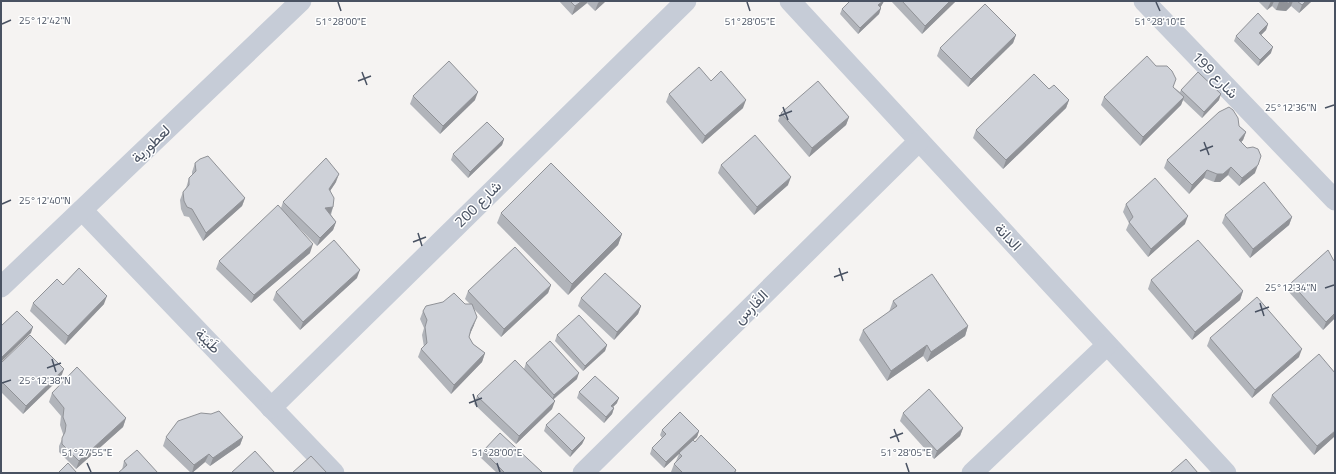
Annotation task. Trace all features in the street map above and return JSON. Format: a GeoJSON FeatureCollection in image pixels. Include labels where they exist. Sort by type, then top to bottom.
{"type":"FeatureCollection","features":[{"type":"Feature","properties":{"kind":"street","name":"لعطورية"},"geometry":{"type":"LineString","coordinates":[[1,287],[301,1]]}},
{"type":"Feature","properties":{"kind":"street","name":"شارع 200"},"geometry":{"type":"LineString","coordinates":[[271,408],[686,1]]}},
{"type":"Feature","properties":{"kind":"street","name":"الدانة"},"geometry":{"type":"LineString","coordinates":[[790,1],[1226,473]]}},
{"type":"Feature","properties":{"kind":"street","name":"شارع 199"},"geometry":{"type":"LineString","coordinates":[[1144,1],[1335,200]]}},
{"type":"Feature","properties":{"kind":"street","name":"الفَارِس"},"geometry":{"type":"LineString","coordinates":[[583,473],[920,141]]}},
{"type":"Feature","properties":{"kind":"street","name":"طَيْبَة"},"geometry":{"type":"LineString","coordinates":[[82,210],[334,473]]}},
{"type":"Feature","properties":{"kind":"street"},"geometry":{"type":"LineString","coordinates":[[972,473],[1108,345]]}},
{"type":"Feature","properties":{"kind":"building"},"geometry":{"type":"Polygon","coordinates":[[[570,1],[582,1],[575,6],[570,1]]]}},
{"type":"Feature","properties":{"kind":"building"},"geometry":{"type":"Polygon","coordinates":[[[850,1],[883,1],[878,5],[881,8],[860,28],[842,9],[850,1]]]}},
{"type":"Feature","properties":{"kind":"building"},"geometry":{"type":"Polygon","coordinates":[[[902,1],[950,1],[925,26],[902,1]]]}},
{"type":"Feature","properties":{"kind":"building"},"geometry":{"type":"Polygon","coordinates":[[[1279,1],[1291,1],[1289,3],[1279,1]]]}},
{"type":"Feature","properties":{"kind":"building"},"geometry":{"type":"Polygon","coordinates":[[[1297,1],[1306,1],[1302,5],[1297,1]]]}},
{"type":"Feature","properties":{"kind":"building"},"geometry":{"type":"Polygon","coordinates":[[[985,4],[1016,35],[971,79],[940,48],[985,4]]]}},
{"type":"Feature","properties":{"kind":"building"},"geometry":{"type":"Polygon","coordinates":[[[1258,13],[1268,24],[1259,33],[1273,47],[1260,60],[1236,36],[1258,13]]]}},
{"type":"Feature","properties":{"kind":"building"},"geometry":{"type":"Polygon","coordinates":[[[1147,56],[1156,66],[1167,66],[1172,71],[1176,79],[1173,87],[1184,97],[1143,137],[1104,97],[1147,56]]]}},
{"type":"Feature","properties":{"kind":"building"},"geometry":{"type":"Polygon","coordinates":[[[449,61],[478,92],[443,126],[413,96],[449,61]]]}},
{"type":"Feature","properties":{"kind":"building"},"geometry":{"type":"Polygon","coordinates":[[[699,67],[711,81],[721,71],[746,100],[705,136],[669,94],[699,67]]]}},
{"type":"Feature","properties":{"kind":"building"},"geometry":{"type":"Polygon","coordinates":[[[1198,72],[1221,94],[1204,112],[1181,90],[1198,72]]]}},
{"type":"Feature","properties":{"kind":"building"},"geometry":{"type":"Polygon","coordinates":[[[1034,74],[1049,89],[1054,85],[1069,100],[1006,160],[976,130],[1034,74]]]}},
{"type":"Feature","properties":{"kind":"building"},"geometry":{"type":"Polygon","coordinates":[[[818,81],[849,117],[812,148],[781,113],[818,81]]]}},
{"type":"Feature","properties":{"kind":"building"},"geometry":{"type":"Polygon","coordinates":[[[1229,107],[1238,118],[1239,126],[1246,132],[1239,140],[1247,148],[1253,147],[1258,149],[1261,156],[1258,165],[1242,178],[1231,167],[1223,174],[1217,174],[1207,170],[1192,185],[1167,160],[1219,112],[1229,107]]]}},
{"type":"Feature","properties":{"kind":"building"},"geometry":{"type":"Polygon","coordinates":[[[487,122],[504,139],[470,172],[453,154],[487,122]]]}},
{"type":"Feature","properties":{"kind":"building"},"geometry":{"type":"Polygon","coordinates":[[[755,135],[791,177],[757,207],[721,165],[755,135]]]}},
{"type":"Feature","properties":{"kind":"building"},"geometry":{"type":"Polygon","coordinates":[[[208,156],[245,198],[206,233],[192,209],[187,207],[184,201],[183,192],[189,185],[189,178],[196,171],[195,163],[208,156]]]}},
{"type":"Feature","properties":{"kind":"building"},"geometry":{"type":"Polygon","coordinates":[[[326,158],[339,174],[329,189],[334,198],[333,207],[325,208],[336,222],[320,238],[283,202],[326,158]]]}},
{"type":"Feature","properties":{"kind":"building"},"geometry":{"type":"Polygon","coordinates":[[[551,163],[622,234],[572,284],[501,213],[551,163]]]}},
{"type":"Feature","properties":{"kind":"building"},"geometry":{"type":"Polygon","coordinates":[[[1155,178],[1188,216],[1151,249],[1129,222],[1133,217],[1126,204],[1155,178]]]}},
{"type":"Feature","properties":{"kind":"building"},"geometry":{"type":"Polygon","coordinates":[[[1264,182],[1292,217],[1253,249],[1225,215],[1264,182]]]}},
{"type":"Feature","properties":{"kind":"building"},"geometry":{"type":"Polygon","coordinates":[[[278,205],[313,244],[254,295],[219,261],[278,205]]]}},
{"type":"Feature","properties":{"kind":"building"},"geometry":{"type":"Polygon","coordinates":[[[334,240],[360,270],[303,322],[276,292],[334,240]]]}},
{"type":"Feature","properties":{"kind":"building"},"geometry":{"type":"Polygon","coordinates":[[[1198,240],[1243,291],[1195,332],[1151,280],[1198,240]]]}},
{"type":"Feature","properties":{"kind":"building"},"geometry":{"type":"Polygon","coordinates":[[[515,247],[551,285],[504,329],[468,291],[515,247]]]}},
{"type":"Feature","properties":{"kind":"building"},"geometry":{"type":"Polygon","coordinates":[[[1328,250],[1335,261],[1335,313],[1326,322],[1291,283],[1328,250]]]}},
{"type":"Feature","properties":{"kind":"building"},"geometry":{"type":"Polygon","coordinates":[[[79,268],[107,296],[68,336],[33,303],[57,279],[63,285],[79,268]]]}},
{"type":"Feature","properties":{"kind":"building"},"geometry":{"type":"Polygon","coordinates":[[[605,273],[641,306],[617,332],[581,298],[605,273]]]}},
{"type":"Feature","properties":{"kind":"building"},"geometry":{"type":"Polygon","coordinates":[[[932,274],[968,326],[931,352],[927,345],[891,371],[863,330],[897,306],[893,301],[932,274]]]}},
{"type":"Feature","properties":{"kind":"building"},"geometry":{"type":"Polygon","coordinates":[[[454,293],[465,304],[472,304],[477,317],[469,337],[473,344],[485,353],[454,385],[421,349],[427,343],[425,327],[427,320],[423,311],[426,306],[443,302],[454,293]]]}},
{"type":"Feature","properties":{"kind":"building"},"geometry":{"type":"Polygon","coordinates":[[[1257,297],[1302,349],[1255,390],[1210,338],[1257,297]]]}},
{"type":"Feature","properties":{"kind":"building"},"geometry":{"type":"Polygon","coordinates":[[[17,311],[33,327],[1,358],[1,326],[17,311]]]}},
{"type":"Feature","properties":{"kind":"building"},"geometry":{"type":"Polygon","coordinates":[[[579,315],[607,345],[585,366],[557,335],[579,315]]]}},
{"type":"Feature","properties":{"kind":"building"},"geometry":{"type":"Polygon","coordinates":[[[30,335],[64,369],[26,406],[1,381],[1,363],[30,335]]]}},
{"type":"Feature","properties":{"kind":"building"},"geometry":{"type":"Polygon","coordinates":[[[550,341],[579,373],[554,395],[526,363],[550,341]]]}},
{"type":"Feature","properties":{"kind":"building"},"geometry":{"type":"Polygon","coordinates":[[[1319,354],[1335,373],[1335,431],[1317,446],[1272,395],[1319,354]]]}},
{"type":"Feature","properties":{"kind":"building"},"geometry":{"type":"Polygon","coordinates":[[[515,360],[555,401],[519,436],[477,396],[515,360]]]}},
{"type":"Feature","properties":{"kind":"building"},"geometry":{"type":"Polygon","coordinates":[[[77,367],[126,418],[79,461],[62,444],[62,438],[66,425],[63,417],[64,408],[52,393],[77,367]]]}},
{"type":"Feature","properties":{"kind":"building"},"geometry":{"type":"Polygon","coordinates":[[[595,376],[619,398],[611,406],[614,408],[606,417],[579,392],[595,376]]]}},
{"type":"Feature","properties":{"kind":"building"},"geometry":{"type":"Polygon","coordinates":[[[929,389],[963,428],[937,451],[903,413],[929,389]]]}},
{"type":"Feature","properties":{"kind":"building"},"geometry":{"type":"Polygon","coordinates":[[[219,411],[243,437],[213,458],[209,454],[194,465],[166,437],[178,421],[201,413],[211,414],[219,411]]]}},
{"type":"Feature","properties":{"kind":"building"},"geometry":{"type":"Polygon","coordinates":[[[680,412],[699,431],[666,462],[652,448],[666,434],[662,430],[680,412]]]}},
{"type":"Feature","properties":{"kind":"building"},"geometry":{"type":"Polygon","coordinates":[[[559,413],[585,438],[572,451],[546,425],[559,413]]]}},
{"type":"Feature","properties":{"kind":"building"},"geometry":{"type":"Polygon","coordinates":[[[500,433],[542,472],[505,473],[483,451],[500,433]]]}},
{"type":"Feature","properties":{"kind":"building"},"geometry":{"type":"Polygon","coordinates":[[[701,435],[736,470],[734,473],[683,473],[674,464],[682,456],[679,453],[693,440],[695,442],[701,435]]]}},
{"type":"Feature","properties":{"kind":"building"},"geometry":{"type":"Polygon","coordinates":[[[137,450],[158,473],[118,473],[127,465],[124,461],[137,450]]]}},
{"type":"Feature","properties":{"kind":"building"},"geometry":{"type":"Polygon","coordinates":[[[255,451],[275,473],[231,473],[255,451]]]}},
{"type":"Feature","properties":{"kind":"building"},"geometry":{"type":"Polygon","coordinates":[[[311,456],[327,473],[292,473],[311,456]]]}},
{"type":"Feature","properties":{"kind":"building"},"geometry":{"type":"Polygon","coordinates":[[[1186,459],[1198,473],[1170,473],[1186,459]]]}},
{"type":"Feature","properties":{"kind":"building"},"geometry":{"type":"Polygon","coordinates":[[[68,463],[77,473],[58,473],[68,463]]]}}]}
